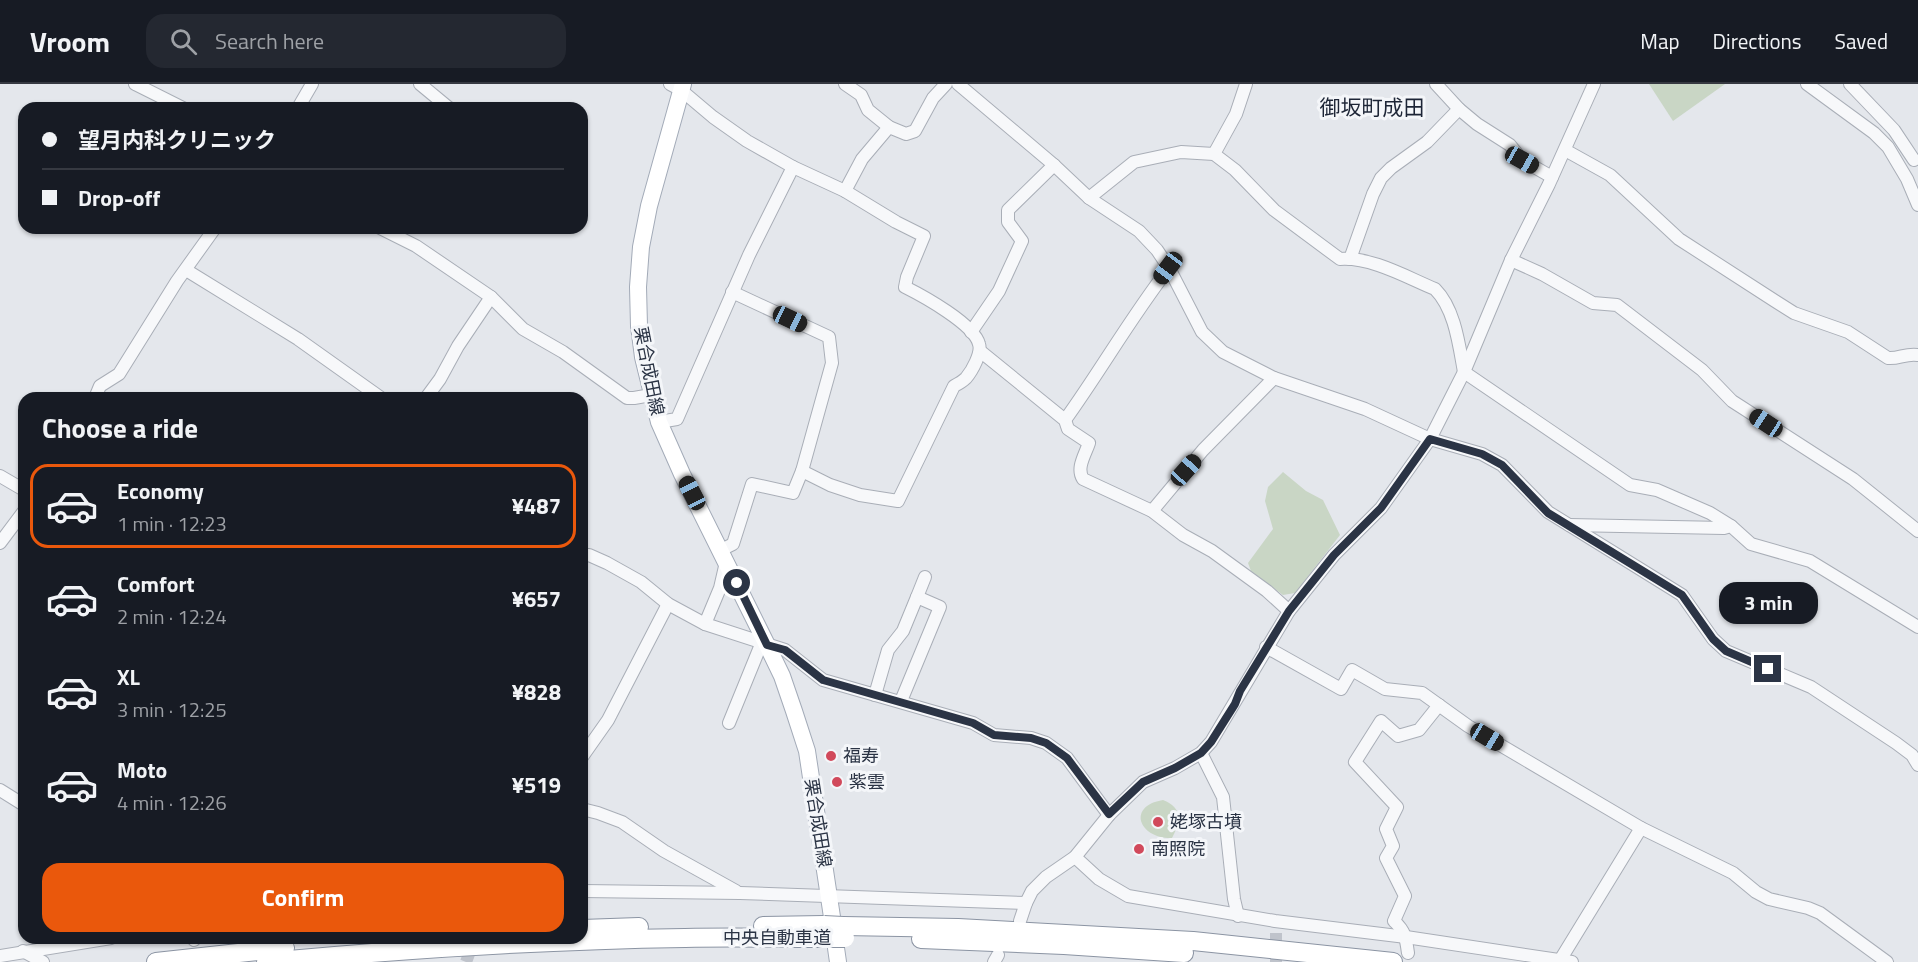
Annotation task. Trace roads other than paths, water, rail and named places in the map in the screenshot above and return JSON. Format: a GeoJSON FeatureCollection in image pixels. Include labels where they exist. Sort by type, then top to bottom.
{"type":"FeatureCollection","features":[{"type":"Feature","properties":{"kind":"highway","name":"中央自動車道"},"geometry":{"type":"LineString","coordinates":[[588,941],[835,936],[981,928],[1193,940],[1400,958]]}},
{"type":"Feature","properties":{"kind":"highway","name":"中央自動車道"},"geometry":{"type":"LineString","coordinates":[[588,929],[1064,945],[1288,962]]}},
{"type":"Feature","properties":{"kind":"highway"},"geometry":{"type":"LineString","coordinates":[[156,962],[350,944]]}},
{"type":"Feature","properties":{"kind":"highway","name":"中央自動車道"},"geometry":{"type":"LineString","coordinates":[[266,962],[531,944]]}},
{"type":"Feature","properties":{"kind":"main road","name":"栗合成田線"},"geometry":{"type":"LineString","coordinates":[[678,86],[649,206],[640,257],[639,326],[643,357],[659,422],[785,685],[807,751],[835,936]]}},
{"type":"Feature","properties":{"kind":"street"},"geometry":{"type":"LineString","coordinates":[[135,84],[171,102]]}},
{"type":"Feature","properties":{"kind":"street"},"geometry":{"type":"LineString","coordinates":[[302,102],[312,84]]}},
{"type":"Feature","properties":{"kind":"street"},"geometry":{"type":"LineString","coordinates":[[420,84],[442,102]]}},
{"type":"Feature","properties":{"kind":"street"},"geometry":{"type":"LineString","coordinates":[[845,84],[861,95],[868,110],[889,127],[906,134],[915,131],[933,98],[946,84]]}},
{"type":"Feature","properties":{"kind":"street"},"geometry":{"type":"LineString","coordinates":[[958,84],[1054,165],[1089,198],[1139,231],[1157,250],[1202,332],[1223,352],[1274,378],[1365,409],[1430,439],[1482,454],[1502,465],[1548,513],[1682,595],[1713,639],[1726,651],[1811,687],[1896,743],[1912,755],[1918,765]]}},
{"type":"Feature","properties":{"kind":"street"},"geometry":{"type":"LineString","coordinates":[[1214,154],[1236,114],[1246,84]]}},
{"type":"Feature","properties":{"kind":"street"},"geometry":{"type":"LineString","coordinates":[[1436,84],[1459,109],[1510,146],[1522,160],[1552,177]]}},
{"type":"Feature","properties":{"kind":"street"},"geometry":{"type":"LineString","coordinates":[[1020,921],[1032,891],[1046,877],[1075,857],[1109,814],[1143,782],[1201,753],[1211,742],[1289,611],[1334,555],[1381,508],[1430,439],[1464,372],[1511,260],[1594,84]]}},
{"type":"Feature","properties":{"kind":"street"},"geometry":{"type":"LineString","coordinates":[[1808,84],[1874,133],[1888,147],[1918,205]]}},
{"type":"Feature","properties":{"kind":"street"},"geometry":{"type":"LineString","coordinates":[[1850,84],[1894,130],[1916,161]]}},
{"type":"Feature","properties":{"kind":"street"},"geometry":{"type":"LineString","coordinates":[[678,86],[713,117],[747,141],[793,167],[844,191],[924,236],[905,287],[934,301],[979,341],[980,351],[966,378],[954,386],[898,501],[860,495],[830,485],[802,471]]}},
{"type":"Feature","properties":{"kind":"street"},"geometry":{"type":"LineString","coordinates":[[1350,259],[1381,178],[1427,142],[1459,109]]}},
{"type":"Feature","properties":{"kind":"street"},"geometry":{"type":"LineString","coordinates":[[844,191],[862,159],[889,127]]}},
{"type":"Feature","properties":{"kind":"street"},"geometry":{"type":"LineString","coordinates":[[1888,147],[1916,161]]}},
{"type":"Feature","properties":{"kind":"street"},"geometry":{"type":"LineString","coordinates":[[1564,150],[1610,175],[1679,239],[1794,313],[1848,332],[1888,358],[1895,359],[1908,354],[1918,355]]}},
{"type":"Feature","properties":{"kind":"street"},"geometry":{"type":"LineString","coordinates":[[1089,198],[1134,162],[1181,152],[1214,154],[1235,170],[1274,210],[1340,260],[1350,259],[1375,264],[1435,289],[1442,296],[1452,321],[1464,372],[1630,485],[1657,490],[1710,513],[1731,526],[1751,544],[1810,561],[1918,627]]}},
{"type":"Feature","properties":{"kind":"street"},"geometry":{"type":"LineString","coordinates":[[971,332],[999,291],[1022,241],[1008,222],[1008,210],[1054,165]]}},
{"type":"Feature","properties":{"kind":"street"},"geometry":{"type":"LineString","coordinates":[[659,422],[677,419],[732,292],[793,167]]}},
{"type":"Feature","properties":{"kind":"street"},"geometry":{"type":"LineString","coordinates":[[97,392],[100,386],[119,374],[211,234]]}},
{"type":"Feature","properties":{"kind":"street"},"geometry":{"type":"LineString","coordinates":[[392,234],[416,246],[492,297],[523,329],[563,352],[627,398],[651,395]]}},
{"type":"Feature","properties":{"kind":"street"},"geometry":{"type":"LineString","coordinates":[[1511,260],[1542,274],[1593,303],[1617,305],[1702,370],[1732,401],[1853,479],[1918,531]]}},
{"type":"Feature","properties":{"kind":"street"},"geometry":{"type":"LineString","coordinates":[[1065,420],[1168,268]]}},
{"type":"Feature","properties":{"kind":"street"},"geometry":{"type":"LineString","coordinates":[[186,270],[298,339],[373,392]]}},
{"type":"Feature","properties":{"kind":"street"},"geometry":{"type":"LineString","coordinates":[[705,624],[720,588],[724,556],[733,544],[752,484],[793,493],[802,471],[832,363],[829,337],[732,292]]}},
{"type":"Feature","properties":{"kind":"street"},"geometry":{"type":"LineString","coordinates":[[430,392],[458,346],[492,297]]}},
{"type":"Feature","properties":{"kind":"street"},"geometry":{"type":"LineString","coordinates":[[980,351],[1065,420],[1068,429],[1089,443],[1079,474],[1083,479],[1152,511],[1183,535],[1212,551],[1267,591],[1289,611]]}},
{"type":"Feature","properties":{"kind":"street"},"geometry":{"type":"LineString","coordinates":[[1152,511],[1203,450],[1274,378]]}},
{"type":"Feature","properties":{"kind":"street"},"geometry":{"type":"LineString","coordinates":[[0,476],[18,486]]}},
{"type":"Feature","properties":{"kind":"street"},"geometry":{"type":"LineString","coordinates":[[0,543],[18,519]]}},
{"type":"Feature","properties":{"kind":"street"},"geometry":{"type":"LineString","coordinates":[[1569,525],[1724,528],[1731,526]]}},
{"type":"Feature","properties":{"kind":"street"},"geometry":{"type":"LineString","coordinates":[[588,555],[641,582],[668,604],[705,624],[785,650],[823,680],[973,723],[994,735],[1031,738],[1046,743],[1067,758],[1109,814]]}},
{"type":"Feature","properties":{"kind":"street"},"geometry":{"type":"LineString","coordinates":[[875,695],[888,650],[903,631],[925,577]]}},
{"type":"Feature","properties":{"kind":"street"},"geometry":{"type":"LineString","coordinates":[[901,701],[940,607],[917,597]]}},
{"type":"Feature","properties":{"kind":"street"},"geometry":{"type":"LineString","coordinates":[[588,748],[608,720],[668,604]]}},
{"type":"Feature","properties":{"kind":"street"},"geometry":{"type":"LineString","coordinates":[[729,723],[765,644]]}},
{"type":"Feature","properties":{"kind":"street"},"geometry":{"type":"LineString","coordinates":[[1266,647],[1341,689],[1352,670],[1385,689],[1422,693],[1468,726],[1641,828],[1733,873],[1756,892],[1769,899],[1820,913],[1887,962]]}},
{"type":"Feature","properties":{"kind":"street"},"geometry":{"type":"LineString","coordinates":[[1400,958],[1406,937],[1404,930],[1394,921],[1405,896],[1386,858],[1393,846],[1386,829],[1397,807],[1355,762],[1381,721],[1398,736],[1419,730],[1439,705]]}},
{"type":"Feature","properties":{"kind":"street"},"geometry":{"type":"LineString","coordinates":[[1201,753],[1223,797],[1234,899],[1238,916]]}},
{"type":"Feature","properties":{"kind":"street"},"geometry":{"type":"LineString","coordinates":[[0,790],[18,801]]}},
{"type":"Feature","properties":{"kind":"street"},"geometry":{"type":"LineString","coordinates":[[588,810],[622,822],[683,862],[740,893]]}},
{"type":"Feature","properties":{"kind":"street"},"geometry":{"type":"LineString","coordinates":[[1075,857],[1099,879],[1128,896],[1238,916],[1275,927],[1406,937],[1564,961],[1641,828]]}},
{"type":"Feature","properties":{"kind":"street"},"geometry":{"type":"LineString","coordinates":[[588,891],[740,893],[1026,903]]}},
{"type":"Feature","properties":{"kind":"street"},"geometry":{"type":"LineString","coordinates":[[0,956],[71,944]]}},
{"type":"Feature","properties":{"kind":"street"},"geometry":{"type":"LineString","coordinates":[[18,952],[43,962]]}},
{"type":"Feature","properties":{"kind":"tunnel"},"geometry":{"type":"LineString","coordinates":[[1276,933],[1276,962]]}},
{"type":"Feature","properties":{"kind":"tunnel"},"geometry":{"type":"LineString","coordinates":[[466,962],[473,944]]}},
{"type":"Feature","properties":{"kind":"place","name":"福寿"},"geometry":{"type":"Point","coordinates":[831,756]}},
{"type":"Feature","properties":{"kind":"place","name":"紫雲"},"geometry":{"type":"Point","coordinates":[837,782]}},
{"type":"Feature","properties":{"kind":"place","name":"姥塚古墳"},"geometry":{"type":"Point","coordinates":[1158,822]}},
{"type":"Feature","properties":{"kind":"place","name":"南照院"},"geometry":{"type":"Point","coordinates":[1139,849]}},
{"type":"Feature","properties":{"kind":"district","name":"御坂町成田"},"geometry":{"type":"Point","coordinates":[1372,108]}}]}
